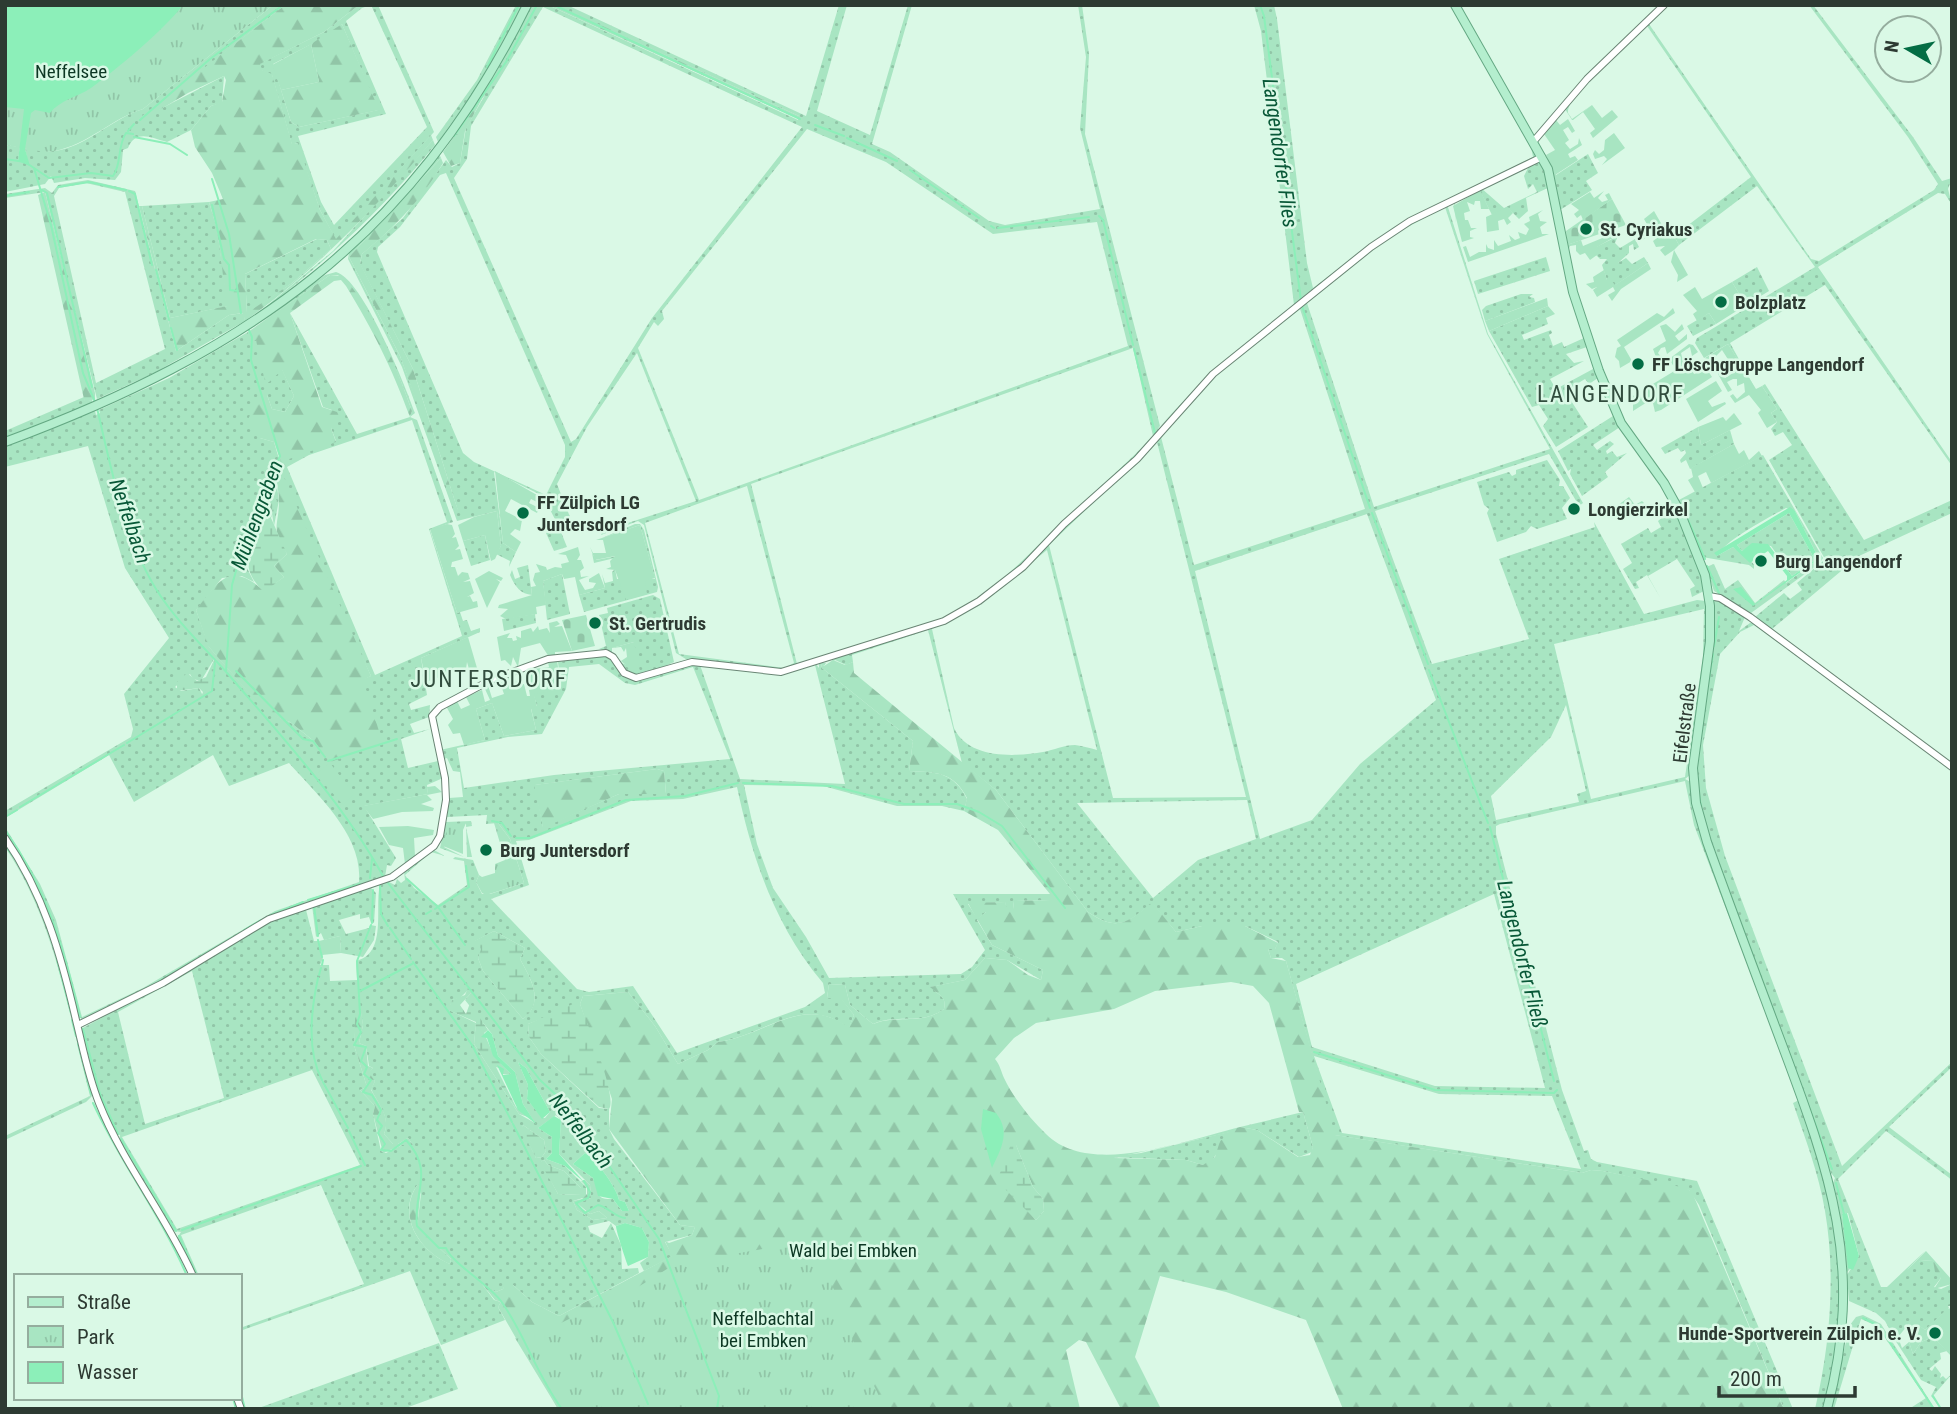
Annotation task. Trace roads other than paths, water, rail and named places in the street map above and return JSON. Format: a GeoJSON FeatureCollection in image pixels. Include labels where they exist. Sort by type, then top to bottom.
{"type":"FeatureCollection","features":[{"type":"Feature","properties":{"kind":"main road"},"geometry":{"type":"LineString","coordinates":[[5,442],[96,406],[174,370],[236,334],[318,276],[359,240],[400,198],[438,149],[486,80],[527,5]]}},
{"type":"Feature","properties":{"kind":"main road","name":"Eifelstraße"},"geometry":{"type":"LineString","coordinates":[[1455,5],[1542,157],[1553,183],[1577,306],[1599,371],[1621,423],[1658,472],[1681,512],[1701,563],[1709,596],[1710,641],[1693,755],[1696,803],[1709,849],[1825,1163],[1840,1229],[1843,1305],[1839,1357],[1827,1409]]}},
{"type":"Feature","properties":{"kind":"street"},"geometry":{"type":"LineString","coordinates":[[1533,142],[1587,79],[1664,5]]}},
{"type":"Feature","properties":{"kind":"street"},"geometry":{"type":"LineString","coordinates":[[78,1025],[163,983],[269,919],[396,874],[437,842],[446,808],[446,786],[433,715],[440,706],[491,680],[542,661],[600,653],[612,656],[624,673],[633,678],[649,676],[679,664],[704,662],[784,671],[933,625],[970,607],[1023,567],[1064,524],[1127,468],[1213,374],[1371,247],[1410,221],[1542,157]]}},
{"type":"Feature","properties":{"kind":"street"},"geometry":{"type":"LineString","coordinates":[[1709,596],[1720,598],[1749,617],[1952,767]]}},
{"type":"Feature","properties":{"kind":"street"},"geometry":{"type":"LineString","coordinates":[[5,838],[28,874],[50,921],[100,1106],[136,1177],[174,1235],[192,1274]]}},
{"type":"Feature","properties":{"kind":"water"},"geometry":{"type":"Polygon","coordinates":[[[5,5],[183,5],[127,60],[91,88],[64,102],[50,113],[35,110],[31,113],[25,149],[30,166],[18,161],[24,109],[5,107],[5,5]]]}},
{"type":"Feature","properties":{"kind":"water"},"geometry":{"type":"Polygon","coordinates":[[[1790,507],[1795,511],[1819,559],[1753,606],[1733,589],[1741,587],[1755,604],[1787,580],[1787,576],[1768,551],[1750,563],[1733,547],[1717,556],[1714,553],[1790,507]],[[1789,513],[1737,545],[1742,551],[1752,543],[1768,544],[1792,576],[1815,560],[1789,513]]]}},
{"type":"Feature","properties":{"kind":"water"},"geometry":{"type":"Polygon","coordinates":[[[488,1030],[492,1034],[498,1056],[515,1072],[523,1104],[536,1124],[518,1110],[497,1065],[504,1069],[503,1075],[511,1074],[493,1056],[487,1038],[481,1037],[488,1030]]]}},
{"type":"Feature","properties":{"kind":"water"},"geometry":{"type":"Polygon","coordinates":[[[518,1062],[526,1068],[550,1112],[542,1119],[527,1099],[528,1085],[518,1062]]]}},
{"type":"Feature","properties":{"kind":"water"},"geometry":{"type":"Polygon","coordinates":[[[983,1109],[996,1113],[1003,1127],[1003,1140],[992,1168],[981,1129],[983,1109]]]}},
{"type":"Feature","properties":{"kind":"water"},"geometry":{"type":"Polygon","coordinates":[[[554,1116],[561,1120],[559,1154],[584,1182],[565,1166],[546,1159],[552,1153],[552,1137],[538,1128],[554,1116]]]}},
{"type":"Feature","properties":{"kind":"water"},"geometry":{"type":"Polygon","coordinates":[[[585,1153],[605,1174],[619,1200],[625,1202],[629,1211],[622,1211],[613,1199],[598,1196],[593,1178],[573,1164],[585,1153]]]}},
{"type":"Feature","properties":{"kind":"water"},"geometry":{"type":"Polygon","coordinates":[[[1847,1213],[1859,1256],[1853,1270],[1848,1268],[1842,1214],[1847,1213]]]}},
{"type":"Feature","properties":{"kind":"water"},"geometry":{"type":"Polygon","coordinates":[[[625,1223],[642,1228],[649,1242],[648,1257],[628,1266],[616,1226],[625,1223]]]}},
{"type":"Feature","properties":{"kind":"waterway"},"geometry":{"type":"LineString","coordinates":[[140,120],[210,59],[283,5]]}},
{"type":"Feature","properties":{"kind":"waterway"},"geometry":{"type":"LineString","coordinates":[[487,67],[519,5]]}},
{"type":"Feature","properties":{"kind":"waterway"},"geometry":{"type":"LineString","coordinates":[[454,136],[506,62],[537,5]]}},
{"type":"Feature","properties":{"kind":"waterway"},"geometry":{"type":"LineString","coordinates":[[554,5],[800,119]]}},
{"type":"Feature","properties":{"kind":"waterway","name":"Langendorfer Flies"},"geometry":{"type":"LineString","coordinates":[[1260,5],[1264,16],[1301,301]]}},
{"type":"Feature","properties":{"kind":"waterway"},"geometry":{"type":"LineString","coordinates":[[128,131],[134,124]]}},
{"type":"Feature","properties":{"kind":"waterway"},"geometry":{"type":"LineString","coordinates":[[815,125],[844,136]]}},
{"type":"Feature","properties":{"kind":"waterway","name":"Mühlengraben"},"geometry":{"type":"LineString","coordinates":[[34,168],[49,178],[91,173],[113,176],[118,166],[123,138],[126,133],[133,134]]}},
{"type":"Feature","properties":{"kind":"waterway","name":"Mühlengraben"},"geometry":{"type":"LineString","coordinates":[[134,137],[170,144],[187,155]]}},
{"type":"Feature","properties":{"kind":"waterway"},"geometry":{"type":"LineString","coordinates":[[847,138],[897,161]]}},
{"type":"Feature","properties":{"kind":"waterway","name":"Neffelbach"},"geometry":{"type":"LineString","coordinates":[[5,159],[25,162],[34,168],[51,225],[83,373],[95,402]]}},
{"type":"Feature","properties":{"kind":"waterway"},"geometry":{"type":"LineString","coordinates":[[910,170],[979,218]]}},
{"type":"Feature","properties":{"kind":"waterway","name":"Mühlengraben"},"geometry":{"type":"LineString","coordinates":[[212,179],[229,234],[241,313]]}},
{"type":"Feature","properties":{"kind":"waterway"},"geometry":{"type":"LineString","coordinates":[[58,187],[89,182],[126,190]]}},
{"type":"Feature","properties":{"kind":"waterway"},"geometry":{"type":"LineString","coordinates":[[42,190],[47,193],[92,387]]}},
{"type":"Feature","properties":{"kind":"waterway"},"geometry":{"type":"LineString","coordinates":[[129,191],[135,194],[152,265]]}},
{"type":"Feature","properties":{"kind":"waterway"},"geometry":{"type":"LineString","coordinates":[[5,196],[29,192]]}},
{"type":"Feature","properties":{"kind":"waterway"},"geometry":{"type":"LineString","coordinates":[[212,205],[224,259],[229,265],[230,290],[238,291]]}},
{"type":"Feature","properties":{"kind":"waterway"},"geometry":{"type":"LineString","coordinates":[[1099,216],[1103,220],[1133,345]]}},
{"type":"Feature","properties":{"kind":"waterway"},"geometry":{"type":"LineString","coordinates":[[998,228],[1089,217]]}},
{"type":"Feature","properties":{"kind":"waterway"},"geometry":{"type":"LineString","coordinates":[[156,270],[169,320]]}},
{"type":"Feature","properties":{"kind":"waterway","name":"Langendorfer Flies"},"geometry":{"type":"LineString","coordinates":[[1302,306],[1370,508]]}},
{"type":"Feature","properties":{"kind":"waterway"},"geometry":{"type":"LineString","coordinates":[[171,328],[177,350]]}},
{"type":"Feature","properties":{"kind":"waterway","name":"Mühlengraben"},"geometry":{"type":"LineString","coordinates":[[226,671],[232,585],[249,525],[280,456],[251,360],[252,337],[248,328]]}},
{"type":"Feature","properties":{"kind":"waterway"},"geometry":{"type":"LineString","coordinates":[[1134,349],[1155,433]]}},
{"type":"Feature","properties":{"kind":"waterway","name":"Neffelbach"},"geometry":{"type":"LineString","coordinates":[[97,408],[127,524],[156,589],[181,623],[311,771],[350,822],[383,876]]}},
{"type":"Feature","properties":{"kind":"waterway","name":"Langendorfer Fließ"},"geometry":{"type":"LineString","coordinates":[[1372,513],[1428,664]]}},
{"type":"Feature","properties":{"kind":"waterway"},"geometry":{"type":"LineString","coordinates":[[1688,520],[1705,559]]}},
{"type":"Feature","properties":{"kind":"waterway"},"geometry":{"type":"LineString","coordinates":[[1707,566],[1719,593]]}},
{"type":"Feature","properties":{"kind":"waterway"},"geometry":{"type":"LineString","coordinates":[[1714,646],[1719,617]]}},
{"type":"Feature","properties":{"kind":"waterway"},"geometry":{"type":"LineString","coordinates":[[1708,684],[1713,654]]}},
{"type":"Feature","properties":{"kind":"waterway"},"geometry":{"type":"LineString","coordinates":[[127,743],[212,691],[215,663]]}},
{"type":"Feature","properties":{"kind":"waterway","name":"Langendorfer Fließ"},"geometry":{"type":"LineString","coordinates":[[1429,670],[1488,823]]}},
{"type":"Feature","properties":{"kind":"waterway"},"geometry":{"type":"LineString","coordinates":[[236,671],[303,739],[313,741],[325,757]]}},
{"type":"Feature","properties":{"kind":"waterway"},"geometry":{"type":"LineString","coordinates":[[328,761],[397,739]]}},
{"type":"Feature","properties":{"kind":"waterway"},"geometry":{"type":"LineString","coordinates":[[20,807],[124,745]]}},
{"type":"Feature","properties":{"kind":"waterway"},"geometry":{"type":"LineString","coordinates":[[516,838],[530,838],[626,800],[685,796],[738,783]]}},
{"type":"Feature","properties":{"kind":"waterway"},"geometry":{"type":"LineString","coordinates":[[743,783],[832,786],[904,804],[957,804],[979,812],[1002,826],[1065,908]]}},
{"type":"Feature","properties":{"kind":"waterway"},"geometry":{"type":"LineString","coordinates":[[1699,795],[1701,807]]}},
{"type":"Feature","properties":{"kind":"waterway"},"geometry":{"type":"LineString","coordinates":[[5,817],[17,810]]}},
{"type":"Feature","properties":{"kind":"waterway"},"geometry":{"type":"LineString","coordinates":[[492,821],[502,823],[511,836]]}},
{"type":"Feature","properties":{"kind":"waterway","name":"Langendorfer Fließ"},"geometry":{"type":"LineString","coordinates":[[1490,827],[1554,1081]]}},
{"type":"Feature","properties":{"kind":"waterway"},"geometry":{"type":"LineString","coordinates":[[5,830],[20,852],[43,897],[67,967],[80,1017]]}},
{"type":"Feature","properties":{"kind":"waterway"},"geometry":{"type":"LineString","coordinates":[[5,845],[12,855]]}},
{"type":"Feature","properties":{"kind":"waterway"},"geometry":{"type":"LineString","coordinates":[[370,878],[372,859]]}},
{"type":"Feature","properties":{"kind":"waterway"},"geometry":{"type":"LineString","coordinates":[[435,909],[469,887],[466,866]]}},
{"type":"Feature","properties":{"kind":"waterway"},"geometry":{"type":"LineString","coordinates":[[407,879],[438,907],[465,945]]}},
{"type":"Feature","properties":{"kind":"waterway","name":"Neffelbach"},"geometry":{"type":"LineString","coordinates":[[388,883],[540,1080],[568,1106],[659,1239],[719,1396],[717,1409]]}},
{"type":"Feature","properties":{"kind":"waterway"},"geometry":{"type":"LineString","coordinates":[[308,900],[360,884]]}},
{"type":"Feature","properties":{"kind":"waterway"},"geometry":{"type":"LineString","coordinates":[[380,886],[381,914],[388,926]]}},
{"type":"Feature","properties":{"kind":"waterway"},"geometry":{"type":"LineString","coordinates":[[357,892],[363,890]]}},
{"type":"Feature","properties":{"kind":"waterway"},"geometry":{"type":"LineString","coordinates":[[372,923],[373,890]]}},
{"type":"Feature","properties":{"kind":"waterway"},"geometry":{"type":"LineString","coordinates":[[269,916],[303,902]]}},
{"type":"Feature","properties":{"kind":"waterway"},"geometry":{"type":"LineString","coordinates":[[314,906],[318,936]]}},
{"type":"Feature","properties":{"kind":"waterway"},"geometry":{"type":"LineString","coordinates":[[426,914],[431,911]]}},
{"type":"Feature","properties":{"kind":"waterway"},"geometry":{"type":"LineString","coordinates":[[244,930],[261,920]]}},
{"type":"Feature","properties":{"kind":"waterway"},"geometry":{"type":"LineString","coordinates":[[1741,924],[1832,1169]]}},
{"type":"Feature","properties":{"kind":"waterway"},"geometry":{"type":"LineString","coordinates":[[371,925],[357,961],[360,1014],[357,1024],[361,1032],[354,1045],[366,1047],[361,1061],[367,1067],[364,1074],[371,1080],[363,1092],[372,1095],[381,1110],[377,1120],[382,1126],[378,1133],[385,1144],[381,1150],[391,1151],[406,1140],[415,1151],[421,1172],[417,1226],[439,1248],[446,1248],[455,1260],[501,1301],[562,1409]]}},
{"type":"Feature","properties":{"kind":"waterway"},"geometry":{"type":"LineString","coordinates":[[390,928],[411,959]]}},
{"type":"Feature","properties":{"kind":"waterway"},"geometry":{"type":"LineString","coordinates":[[158,982],[240,933]]}},
{"type":"Feature","properties":{"kind":"waterway"},"geometry":{"type":"LineString","coordinates":[[318,940],[322,957]]}},
{"type":"Feature","properties":{"kind":"waterway"},"geometry":{"type":"LineString","coordinates":[[57,960],[71,1013]]}},
{"type":"Feature","properties":{"kind":"waterway"},"geometry":{"type":"LineString","coordinates":[[322,965],[323,960]]}},
{"type":"Feature","properties":{"kind":"waterway"},"geometry":{"type":"LineString","coordinates":[[413,962],[472,1045],[512,1122]]}},
{"type":"Feature","properties":{"kind":"waterway"},"geometry":{"type":"LineString","coordinates":[[360,991],[412,964]]}},
{"type":"Feature","properties":{"kind":"waterway"},"geometry":{"type":"LineString","coordinates":[[319,975],[321,968]]}},
{"type":"Feature","properties":{"kind":"waterway"},"geometry":{"type":"LineString","coordinates":[[318,978],[311,1030],[314,1056],[322,1080]]}},
{"type":"Feature","properties":{"kind":"waterway"},"geometry":{"type":"LineString","coordinates":[[72,1020],[76,1036]]}},
{"type":"Feature","properties":{"kind":"waterway"},"geometry":{"type":"LineString","coordinates":[[83,1029],[100,1094],[118,1134]]}},
{"type":"Feature","properties":{"kind":"waterway"},"geometry":{"type":"LineString","coordinates":[[78,1044],[91,1094]]}},
{"type":"Feature","properties":{"kind":"waterway","name":"Langendorfer Fließ"},"geometry":{"type":"LineString","coordinates":[[1314,1052],[1435,1090],[1554,1093],[1557,1090]]}},
{"type":"Feature","properties":{"kind":"waterway"},"geometry":{"type":"LineString","coordinates":[[323,1082],[348,1128]]}},
{"type":"Feature","properties":{"kind":"waterway"},"geometry":{"type":"LineString","coordinates":[[93,1103],[186,1274]]}},
{"type":"Feature","properties":{"kind":"waterway"},"geometry":{"type":"LineString","coordinates":[[513,1124],[613,1322],[648,1404]]}},
{"type":"Feature","properties":{"kind":"waterway"},"geometry":{"type":"LineString","coordinates":[[349,1131],[365,1165]]}},
{"type":"Feature","properties":{"kind":"waterway"},"geometry":{"type":"LineString","coordinates":[[121,1139],[176,1231]]}},
{"type":"Feature","properties":{"kind":"waterway"},"geometry":{"type":"LineString","coordinates":[[182,1230],[361,1166]]}},
{"type":"Feature","properties":{"kind":"waterway"},"geometry":{"type":"LineString","coordinates":[[584,1181],[590,1192],[588,1198],[576,1203],[585,1213],[598,1205],[625,1218]]}},
{"type":"Feature","properties":{"kind":"waterway"},"geometry":{"type":"LineString","coordinates":[[1836,1183],[1844,1214]]}},
{"type":"Feature","properties":{"kind":"waterway"},"geometry":{"type":"LineString","coordinates":[[179,1236],[196,1274]]}},
{"type":"Feature","properties":{"kind":"waterway"},"geometry":{"type":"LineString","coordinates":[[1863,1318],[1879,1326],[1934,1409]]}},
{"type":"Feature","properties":{"kind":"waterway"},"geometry":{"type":"LineString","coordinates":[[1933,1396],[1941,1409]]}},
{"type":"Feature","properties":{"kind":"waterway"},"geometry":{"type":"LineString","coordinates":[[242,1397],[245,1409]]}},
{"type":"Feature","properties":{"kind":"waterway"},"geometry":{"type":"LineString","coordinates":[[234,1400],[236,1409]]}},
{"type":"Feature","properties":{"kind":"place","name":"St. Cyriakus"},"geometry":{"type":"Point","coordinates":[1586,229]}},
{"type":"Feature","properties":{"kind":"place","name":"Bolzplatz"},"geometry":{"type":"Point","coordinates":[1721,302]}},
{"type":"Feature","properties":{"kind":"place","name":"FF Löschgruppe Langendorf"},"geometry":{"type":"Point","coordinates":[1638,364]}},
{"type":"Feature","properties":{"kind":"place","name":"Longierzirkel"},"geometry":{"type":"Point","coordinates":[1574,509]}},
{"type":"Feature","properties":{"kind":"place","name":"FF Zülpich LG Juntersdorf"},"geometry":{"type":"Point","coordinates":[523,513]}},
{"type":"Feature","properties":{"kind":"place","name":"Burg Langendorf"},"geometry":{"type":"Point","coordinates":[1761,561]}},
{"type":"Feature","properties":{"kind":"place","name":"St. Gertrudis"},"geometry":{"type":"Point","coordinates":[595,623]}},
{"type":"Feature","properties":{"kind":"place","name":"Burg Juntersdorf"},"geometry":{"type":"Point","coordinates":[486,850]}},
{"type":"Feature","properties":{"kind":"place","name":"Hunde-Sportverein Zülpich e. V."},"geometry":{"type":"Point","coordinates":[1935,1333]}},
{"type":"Feature","properties":{"kind":"district","name":"LANGENDORF"},"geometry":{"type":"Point","coordinates":[1611,394]}},
{"type":"Feature","properties":{"kind":"district","name":"JUNTERSDORF"},"geometry":{"type":"Point","coordinates":[489,679]}},
{"type":"Feature","properties":{"kind":"park label","name":"Neffelsee"},"geometry":{"type":"Point","coordinates":[71,71]}},
{"type":"Feature","properties":{"kind":"park label","name":"Wald bei Embken"},"geometry":{"type":"Point","coordinates":[853,1250]}},
{"type":"Feature","properties":{"kind":"park label","name":"Neffelbachtal bei Embken"},"geometry":{"type":"Point","coordinates":[763,1329]}}]}
